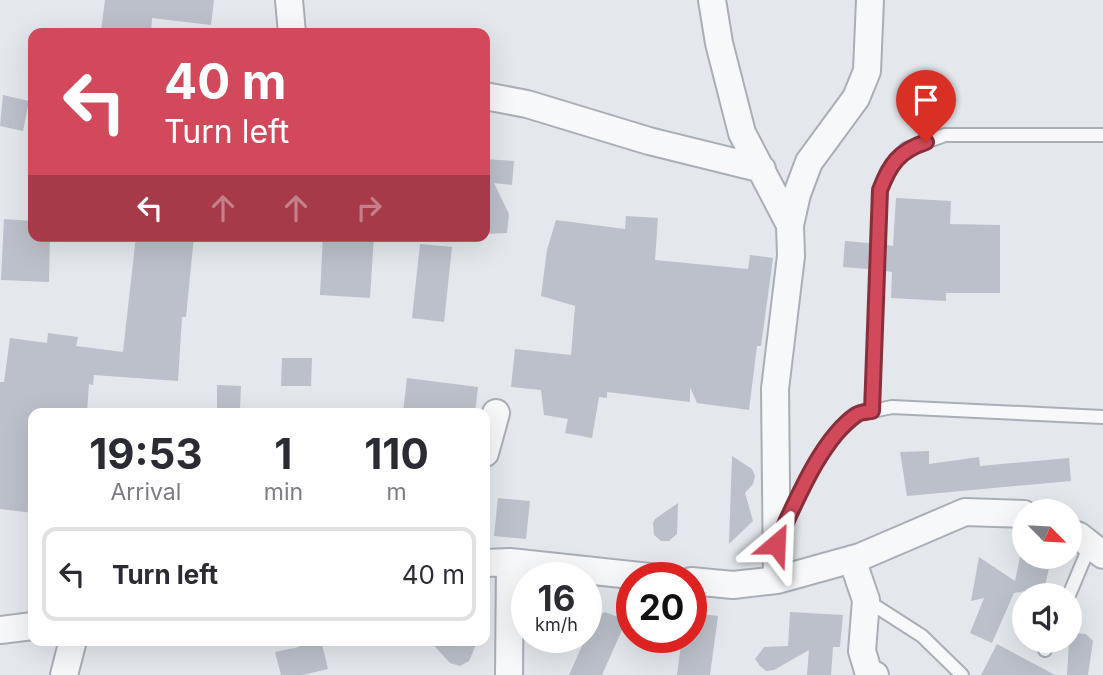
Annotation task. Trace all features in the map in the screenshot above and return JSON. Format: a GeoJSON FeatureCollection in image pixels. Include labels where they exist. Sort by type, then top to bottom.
{"type":"FeatureCollection","features":[{"type":"Feature","properties":{"kind":"street"},"geometry":{"type":"LineString","coordinates":[[289,0],[292,28]]}},
{"type":"Feature","properties":{"kind":"street"},"geometry":{"type":"LineString","coordinates":[[712,0],[719,43],[741,133],[790,225]]}},
{"type":"Feature","properties":{"kind":"street"},"geometry":{"type":"LineString","coordinates":[[777,580],[775,389],[791,256],[790,225],[797,194],[809,162],[856,98],[867,71],[870,0]]}},
{"type":"Feature","properties":{"kind":"street"},"geometry":{"type":"LineString","coordinates":[[490,97],[527,104],[649,141],[762,169]]}},
{"type":"Feature","properties":{"kind":"street"},"geometry":{"type":"LineString","coordinates":[[490,434],[496,412]]}},
{"type":"Feature","properties":{"kind":"street"},"geometry":{"type":"LineString","coordinates":[[707,583],[733,585],[777,580],[852,559],[965,512],[1012,514]]}},
{"type":"Feature","properties":{"kind":"street"},"geometry":{"type":"LineString","coordinates":[[852,559],[866,600],[862,651],[869,674],[875,675]]}},
{"type":"Feature","properties":{"kind":"street"},"geometry":{"type":"LineString","coordinates":[[509,675],[497,562],[616,574]]}},
{"type":"Feature","properties":{"kind":"street"},"geometry":{"type":"LineString","coordinates":[[0,630],[28,627]]}},
{"type":"Feature","properties":{"kind":"street"},"geometry":{"type":"LineString","coordinates":[[64,675],[71,646]]}},
{"type":"Feature","properties":{"kind":"lane"},"geometry":{"type":"LineString","coordinates":[[872,411],[880,190],[887,171],[906,149],[945,135],[1103,135]]}},
{"type":"Feature","properties":{"kind":"lane"},"geometry":{"type":"LineString","coordinates":[[776,544],[813,468],[836,434],[858,414],[892,407],[1103,417]]}},
{"type":"Feature","properties":{"kind":"lane"},"geometry":{"type":"LineString","coordinates":[[1073,583],[1088,544]]}},
{"type":"Feature","properties":{"kind":"lane"},"geometry":{"type":"LineString","coordinates":[[866,600],[922,636],[962,675]]}},
{"type":"Feature","properties":{"kind":"building"},"geometry":{"type":"Polygon","coordinates":[[[105,0],[214,0],[211,25],[152,18],[151,28],[101,28],[105,0]]]}},
{"type":"Feature","properties":{"kind":"building"},"geometry":{"type":"Polygon","coordinates":[[[3,95],[28,101],[23,131],[0,126],[3,95]]]}},
{"type":"Feature","properties":{"kind":"building"},"geometry":{"type":"Polygon","coordinates":[[[490,159],[514,161],[512,185],[494,183],[509,214],[507,233],[490,234],[490,159]]]}},
{"type":"Feature","properties":{"kind":"building"},"geometry":{"type":"Polygon","coordinates":[[[896,198],[951,201],[950,224],[1000,225],[1000,293],[946,293],[946,301],[891,298],[892,272],[886,271],[887,245],[893,246],[896,198]]]}},
{"type":"Feature","properties":{"kind":"building"},"geometry":{"type":"Polygon","coordinates":[[[626,216],[658,218],[655,260],[748,269],[750,255],[773,258],[749,410],[697,403],[690,387],[690,402],[607,392],[607,398],[599,397],[592,438],[565,433],[568,419],[544,415],[541,390],[511,387],[515,349],[571,355],[575,306],[541,296],[547,250],[556,220],[625,229],[626,216]]]}},
{"type":"Feature","properties":{"kind":"building"},"geometry":{"type":"Polygon","coordinates":[[[4,219],[28,221],[28,242],[50,242],[49,282],[1,280],[4,219]]]}},
{"type":"Feature","properties":{"kind":"building"},"geometry":{"type":"Polygon","coordinates":[[[845,241],[869,243],[868,269],[843,267],[845,241]]]}},
{"type":"Feature","properties":{"kind":"building"},"geometry":{"type":"Polygon","coordinates":[[[135,242],[193,242],[186,317],[182,317],[178,381],[94,375],[93,385],[89,384],[87,408],[28,408],[28,512],[0,509],[0,382],[4,382],[10,338],[47,343],[48,333],[78,337],[76,346],[123,352],[135,242]]]}},
{"type":"Feature","properties":{"kind":"building"},"geometry":{"type":"Polygon","coordinates":[[[323,242],[374,242],[370,298],[320,295],[323,242]]]}},
{"type":"Feature","properties":{"kind":"building"},"geometry":{"type":"Polygon","coordinates":[[[420,244],[452,247],[444,322],[412,318],[420,244]]]}},
{"type":"Feature","properties":{"kind":"building"},"geometry":{"type":"Polygon","coordinates":[[[282,358],[312,358],[311,386],[281,386],[282,358]]]}},
{"type":"Feature","properties":{"kind":"building"},"geometry":{"type":"Polygon","coordinates":[[[407,378],[478,387],[476,408],[404,408],[407,378]]]}},
{"type":"Feature","properties":{"kind":"building"},"geometry":{"type":"Polygon","coordinates":[[[217,385],[241,386],[240,408],[217,408],[217,385]]]}},
{"type":"Feature","properties":{"kind":"building"},"geometry":{"type":"Polygon","coordinates":[[[929,451],[929,464],[979,457],[980,466],[1069,458],[1071,481],[907,496],[900,452],[929,451]]]}},
{"type":"Feature","properties":{"kind":"building"},"geometry":{"type":"Polygon","coordinates":[[[732,456],[752,469],[755,476],[753,484],[745,493],[753,521],[729,544],[732,456]]]}},
{"type":"Feature","properties":{"kind":"building"},"geometry":{"type":"Polygon","coordinates":[[[498,498],[530,501],[526,539],[494,536],[498,498]]]}},
{"type":"Feature","properties":{"kind":"building"},"geometry":{"type":"Polygon","coordinates":[[[678,503],[677,534],[669,541],[661,541],[654,535],[653,523],[678,503]]]}},
{"type":"Feature","properties":{"kind":"building"},"geometry":{"type":"Polygon","coordinates":[[[979,557],[1015,581],[1017,569],[1049,569],[1046,583],[1012,583],[1012,598],[992,643],[970,633],[984,598],[971,601],[979,557]]]}},
{"type":"Feature","properties":{"kind":"building"},"geometry":{"type":"Polygon","coordinates":[[[790,612],[843,615],[840,647],[833,647],[831,675],[807,675],[809,650],[774,670],[766,671],[755,659],[764,647],[788,646],[790,612]]]}},
{"type":"Feature","properties":{"kind":"building"},"geometry":{"type":"Polygon","coordinates":[[[602,614],[616,616],[616,644],[602,675],[569,675],[579,653],[602,653],[602,614]]]}},
{"type":"Feature","properties":{"kind":"building"},"geometry":{"type":"Polygon","coordinates":[[[707,615],[718,616],[710,675],[677,675],[680,653],[707,653],[707,615]]]}},
{"type":"Feature","properties":{"kind":"building"},"geometry":{"type":"Polygon","coordinates":[[[1082,634],[1086,634],[1093,641],[1088,675],[1067,675],[1068,653],[1082,653],[1082,634]]]}},
{"type":"Feature","properties":{"kind":"building"},"geometry":{"type":"Polygon","coordinates":[[[997,644],[1055,675],[981,675],[997,644]]]}},
{"type":"Feature","properties":{"kind":"building"},"geometry":{"type":"Polygon","coordinates":[[[322,646],[328,669],[303,675],[281,675],[275,652],[322,646]]]}},
{"type":"Feature","properties":{"kind":"building"},"geometry":{"type":"Polygon","coordinates":[[[434,646],[475,646],[469,661],[460,666],[450,663],[434,646]]]}},
{"type":"Feature","properties":{"kind":"route"},"geometry":{"type":"LineString","coordinates":[[776,544],[813,468],[836,434],[858,414],[872,411],[880,190],[887,171],[906,149],[926,142]]}}]}
